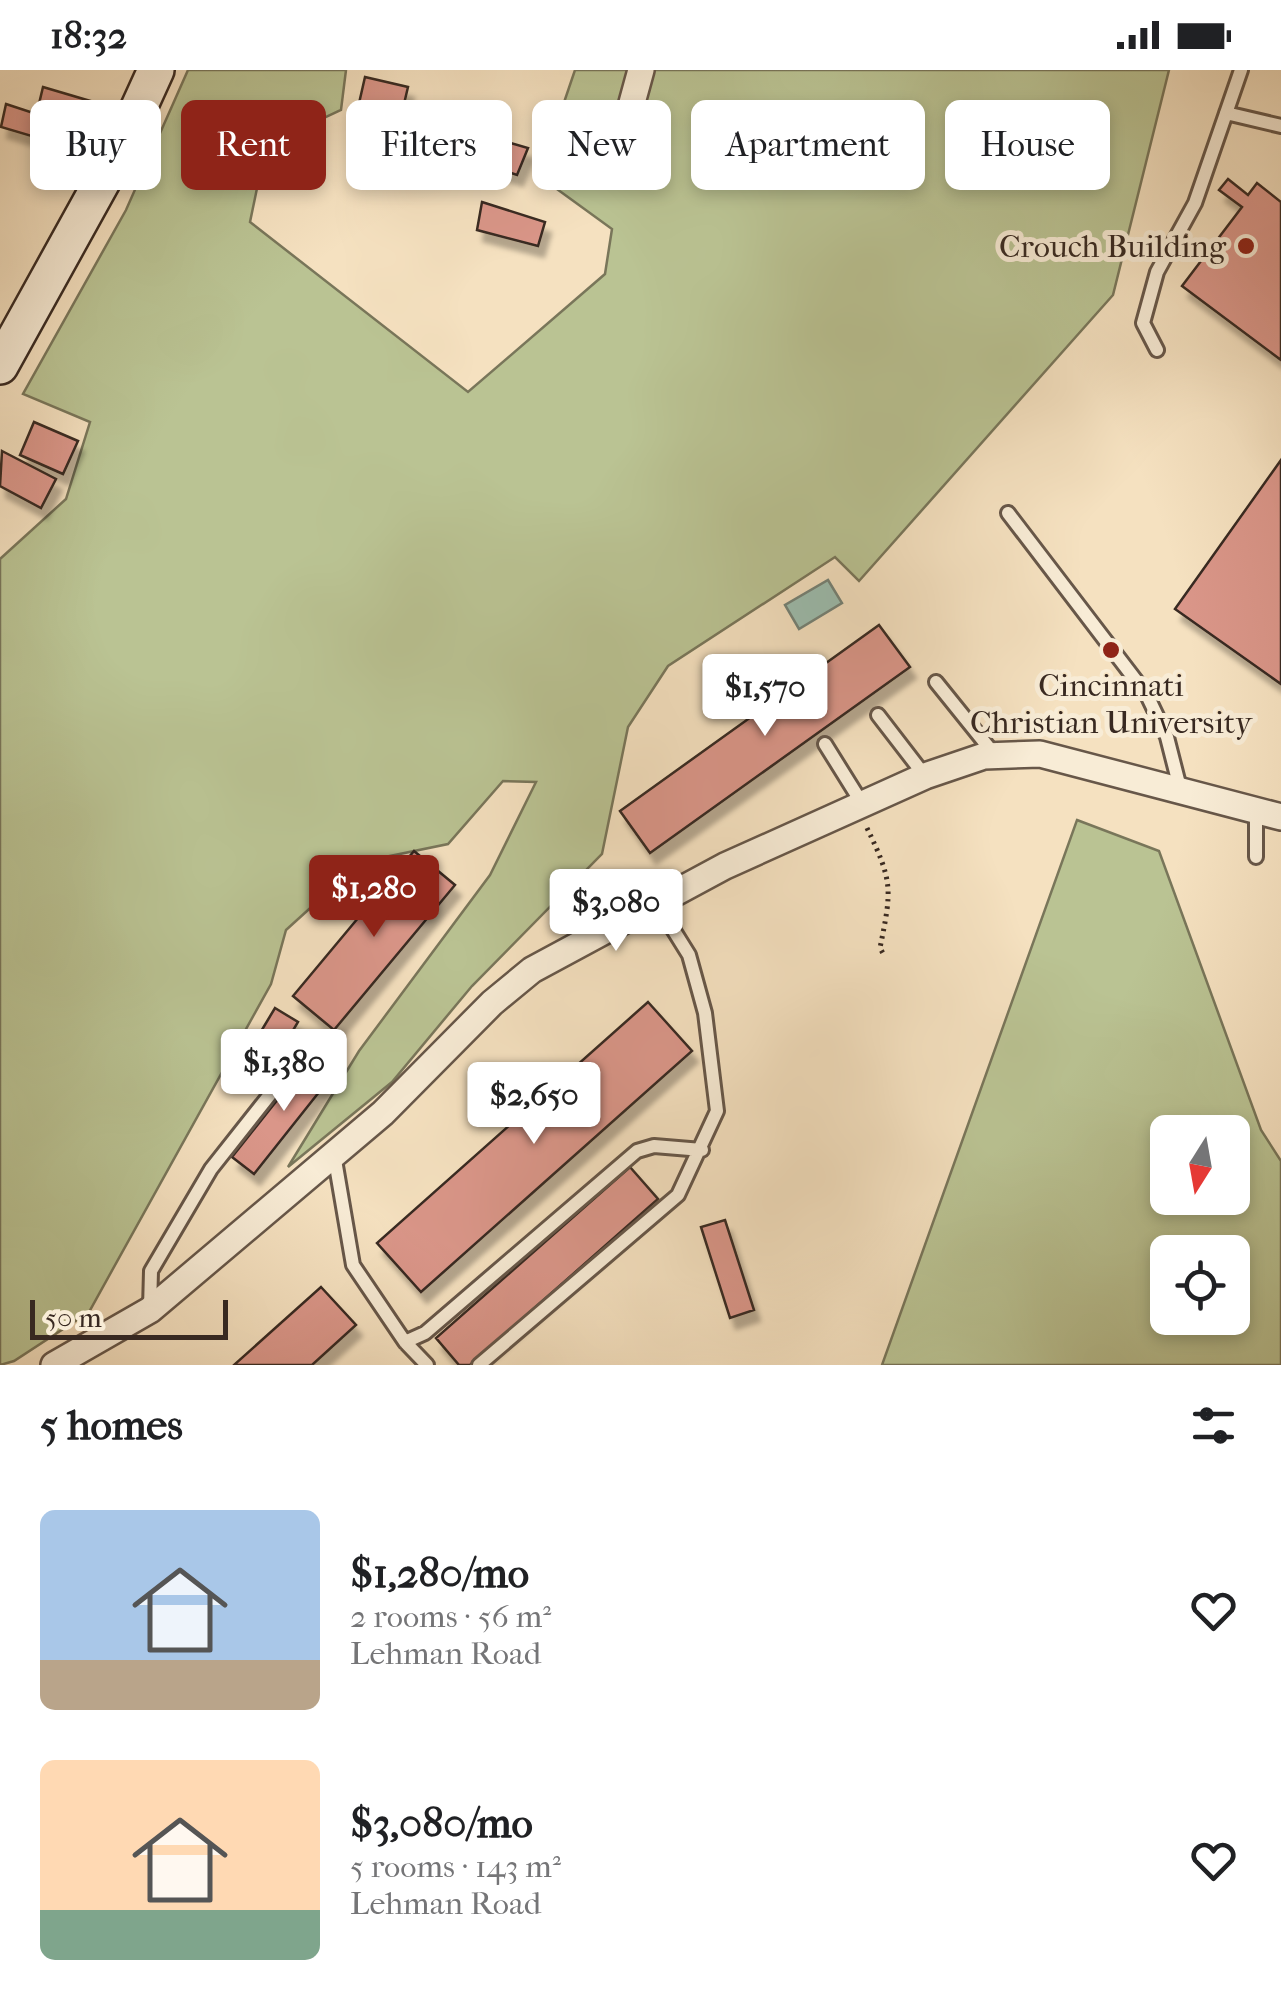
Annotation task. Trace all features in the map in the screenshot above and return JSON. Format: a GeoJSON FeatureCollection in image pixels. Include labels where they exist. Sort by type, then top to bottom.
{"type":"FeatureCollection","features":[{"type":"Feature","properties":{"kind":"main road"},"geometry":{"type":"LineString","coordinates":[[0,366],[120,150],[156,70]]}},
{"type":"Feature","properties":{"kind":"street"},"geometry":{"type":"LineString","coordinates":[[633,100],[641,70]]}},
{"type":"Feature","properties":{"kind":"street"},"geometry":{"type":"LineString","coordinates":[[54,1365],[150,1310],[334,1154],[532,970],[656,902],[925,776],[995,756],[1040,754],[1281,816]]}},
{"type":"Feature","properties":{"kind":"lane"},"geometry":{"type":"LineString","coordinates":[[1157,350],[1143,323],[1157,272],[1195,203],[1241,70]]}},
{"type":"Feature","properties":{"kind":"lane"},"geometry":{"type":"LineString","coordinates":[[1226,113],[1281,126]]}},
{"type":"Feature","properties":{"kind":"lane"},"geometry":{"type":"LineString","coordinates":[[1008,513],[1148,694],[1167,737],[1180,788]]}},
{"type":"Feature","properties":{"kind":"lane"},"geometry":{"type":"LineString","coordinates":[[936,682],[995,756]]}},
{"type":"Feature","properties":{"kind":"lane"},"geometry":{"type":"LineString","coordinates":[[878,715],[925,776]]}},
{"type":"Feature","properties":{"kind":"lane"},"geometry":{"type":"LineString","coordinates":[[826,744],[861,806]]}},
{"type":"Feature","properties":{"kind":"lane"},"geometry":{"type":"LineString","coordinates":[[1256,809],[1256,857]]}},
{"type":"Feature","properties":{"kind":"lane"},"geometry":{"type":"LineString","coordinates":[[479,1365],[670,1201],[702,1150],[717,1111],[705,1013],[689,955],[656,902]]}},
{"type":"Feature","properties":{"kind":"lane"},"geometry":{"type":"LineString","coordinates":[[150,1310],[150,1270],[210,1169],[283,1078]]}},
{"type":"Feature","properties":{"kind":"lane"},"geometry":{"type":"LineString","coordinates":[[405,1342],[425,1333],[637,1151],[654,1146],[702,1150]]}},
{"type":"Feature","properties":{"kind":"lane"},"geometry":{"type":"LineString","coordinates":[[334,1154],[353,1265],[423,1364]]}},
{"type":"Feature","properties":{"kind":"path"},"geometry":{"type":"LineString","coordinates":[[861,806],[886,868],[891,892],[880,948],[885,957]]}},
{"type":"Feature","properties":{"kind":"green space"},"geometry":{"type":"Polygon","coordinates":[[[188,70],[346,70],[341,110],[326,117],[326,100],[181,100],[181,190],[257,190],[250,222],[468,392],[605,274],[612,229],[558,190],[671,190],[671,100],[565,100],[575,70],[1169,70],[1113,295],[859,581],[835,557],[668,666],[628,727],[602,854],[472,986],[392,1082],[288,1167],[359,1051],[490,875],[536,782],[503,781],[448,844],[361,862],[286,930],[271,984],[89,1312],[14,1361],[0,1365],[0,559],[66,499],[90,422],[23,394],[135,190],[161,190],[161,131],[188,70]]]}},
{"type":"Feature","properties":{"kind":"green space"},"geometry":{"type":"Polygon","coordinates":[[[1077,820],[1159,851],[1261,1130],[1281,1161],[1281,1365],[882,1365],[1077,820]]]}},
{"type":"Feature","properties":{"kind":"shaded area"},"geometry":{"type":"Polygon","coordinates":[[[828,580],[842,603],[799,629],[785,605],[828,580]]]}},
{"type":"Feature","properties":{"kind":"building"},"geometry":{"type":"Polygon","coordinates":[[[365,77],[408,87],[405,100],[360,100],[365,77]]]}},
{"type":"Feature","properties":{"kind":"building"},"geometry":{"type":"Polygon","coordinates":[[[43,87],[87,100],[40,100],[43,87]]]}},
{"type":"Feature","properties":{"kind":"building"},"geometry":{"type":"Polygon","coordinates":[[[6,104],[30,112],[30,136],[1,127],[6,104]]]}},
{"type":"Feature","properties":{"kind":"building"},"geometry":{"type":"Polygon","coordinates":[[[512,143],[528,148],[517,175],[512,173],[512,143]]]}},
{"type":"Feature","properties":{"kind":"building","name":"Crouch Building"},"geometry":{"type":"Polygon","coordinates":[[[1228,179],[1248,195],[1257,183],[1281,202],[1281,360],[1182,286],[1242,207],[1219,190],[1228,179]]]}},
{"type":"Feature","properties":{"kind":"building"},"geometry":{"type":"Polygon","coordinates":[[[482,202],[545,222],[538,246],[477,230],[482,202]]]}},
{"type":"Feature","properties":{"kind":"building"},"geometry":{"type":"Polygon","coordinates":[[[34,422],[78,441],[63,474],[20,455],[34,422]]]}},
{"type":"Feature","properties":{"kind":"building"},"geometry":{"type":"Polygon","coordinates":[[[2,451],[56,479],[41,508],[0,486],[2,451]]]}},
{"type":"Feature","properties":{"kind":"building"},"geometry":{"type":"Polygon","coordinates":[[[1281,460],[1281,684],[1175,609],[1281,460]]]}},
{"type":"Feature","properties":{"kind":"building"},"geometry":{"type":"Polygon","coordinates":[[[879,625],[910,667],[650,853],[620,811],[879,625]]]}},
{"type":"Feature","properties":{"kind":"building"},"geometry":{"type":"Polygon","coordinates":[[[414,851],[455,885],[334,1030],[293,996],[414,851]]]}},
{"type":"Feature","properties":{"kind":"building"},"geometry":{"type":"Polygon","coordinates":[[[648,1002],[692,1051],[421,1292],[377,1243],[648,1002]]]}},
{"type":"Feature","properties":{"kind":"building"},"geometry":{"type":"Polygon","coordinates":[[[275,1008],[298,1022],[266,1076],[242,1063],[275,1008]]]}},
{"type":"Feature","properties":{"kind":"building"},"geometry":{"type":"Polygon","coordinates":[[[313,1055],[335,1072],[254,1174],[232,1157],[313,1055]]]}},
{"type":"Feature","properties":{"kind":"building"},"geometry":{"type":"Polygon","coordinates":[[[630,1167],[658,1199],[470,1365],[459,1365],[436,1338],[630,1167]]]}},
{"type":"Feature","properties":{"kind":"building"},"geometry":{"type":"Polygon","coordinates":[[[725,1220],[754,1310],[730,1318],[701,1227],[725,1220]]]}},
{"type":"Feature","properties":{"kind":"building"},"geometry":{"type":"Polygon","coordinates":[[[321,1287],[356,1325],[312,1365],[234,1365],[321,1287]]]}},
{"type":"Feature","properties":{"kind":"place","name":"Crouch Building"},"geometry":{"type":"Point","coordinates":[1246,246]}},
{"type":"Feature","properties":{"kind":"place","name":"Cincinnati Christian University"},"geometry":{"type":"Point","coordinates":[1111,650]}}]}
